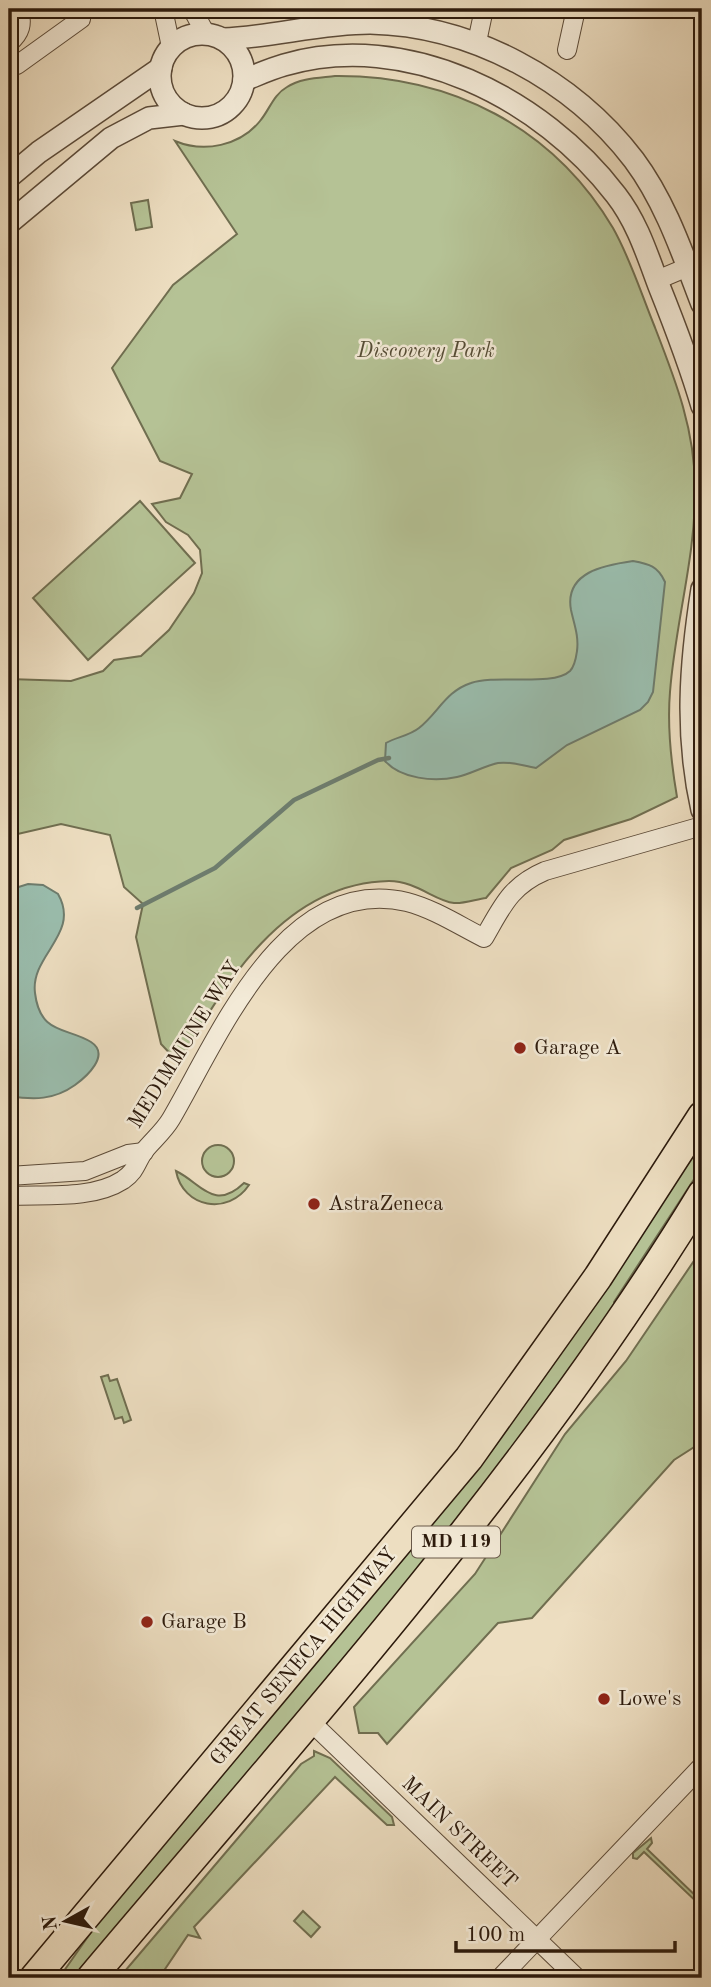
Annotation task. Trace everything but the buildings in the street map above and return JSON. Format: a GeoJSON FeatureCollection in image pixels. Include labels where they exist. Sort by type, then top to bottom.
{"type":"FeatureCollection","features":[{"type":"Feature","properties":{"kind":"main road","name":"GREAT SENECA HIGHWAY"},"geometry":{"type":"LineString","coordinates":[[34,1978],[469,1458],[597,1278],[702,1116]]}},
{"type":"Feature","properties":{"kind":"main road","name":"GREAT SENECA HIGHWAY"},"geometry":{"type":"LineString","coordinates":[[91,1978],[462,1535],[547,1421],[702,1194]]}},
{"type":"Feature","properties":{"kind":"street"},"geometry":{"type":"LineString","coordinates":[[9,43],[18,36],[22,23],[19,9]]}},
{"type":"Feature","properties":{"kind":"street"},"geometry":{"type":"LineString","coordinates":[[9,55],[17,65],[81,19],[82,9]]}},
{"type":"Feature","properties":{"kind":"street"},"geometry":{"type":"LineString","coordinates":[[163,9],[171,47]]}},
{"type":"Feature","properties":{"kind":"street"},"geometry":{"type":"LineString","coordinates":[[9,223],[111,138],[149,118],[184,114],[209,118],[227,110],[236,102],[244,80],[242,63],[234,48],[214,36],[192,9]]}},
{"type":"Feature","properties":{"kind":"street"},"geometry":{"type":"LineString","coordinates":[[477,42],[484,9]]}},
{"type":"Feature","properties":{"kind":"street"},"geometry":{"type":"LineString","coordinates":[[567,50],[576,9]]}},
{"type":"Feature","properties":{"kind":"street"},"geometry":{"type":"LineString","coordinates":[[184,114],[169,103],[159,80],[162,60],[171,47],[186,36],[369,23],[439,31],[477,42],[547,80],[593,115],[635,160],[695,265],[702,304]]}},
{"type":"Feature","properties":{"kind":"street"},"geometry":{"type":"LineString","coordinates":[[244,80],[284,65],[354,57],[399,60],[460,75],[517,104],[577,150],[617,196],[641,236],[702,406]]}},
{"type":"Feature","properties":{"kind":"street"},"geometry":{"type":"LineString","coordinates":[[9,177],[39,152],[161,68]]}},
{"type":"Feature","properties":{"kind":"street"},"geometry":{"type":"LineString","coordinates":[[657,280],[695,265]]}},
{"type":"Feature","properties":{"kind":"street"},"geometry":{"type":"LineString","coordinates":[[702,589],[692,653],[689,722],[702,810]]}},
{"type":"Feature","properties":{"kind":"street","name":"MEDIMMUNE WAY"},"geometry":{"type":"LineString","coordinates":[[9,1196],[104,1189],[137,1169],[144,1152],[171,1120],[252,978],[293,937],[326,914],[358,902],[407,902],[484,938],[509,895],[524,880],[545,871],[702,826]]}},
{"type":"Feature","properties":{"kind":"street","name":"MEDIMMUNE WAY"},"geometry":{"type":"LineString","coordinates":[[9,1176],[85,1171],[128,1154],[144,1152]]}},
{"type":"Feature","properties":{"kind":"street","name":"MAIN STREET"},"geometry":{"type":"LineString","coordinates":[[309,1720],[577,1978]]}},
{"type":"Feature","properties":{"kind":"street"},"geometry":{"type":"LineString","coordinates":[[500,1978],[702,1766]]}},
{"type":"Feature","properties":{"kind":"green space","name":"Discovery Park"},"geometry":{"type":"Polygon","coordinates":[[[335,76],[378,78],[419,85],[458,97],[495,114],[529,135],[561,162],[589,192],[625,251],[676,385],[688,425],[694,466],[692,539],[669,705],[670,744],[677,797],[631,819],[564,840],[552,850],[511,868],[486,898],[454,903],[408,884],[389,881],[352,886],[318,899],[289,918],[262,943],[238,971],[216,1001],[179,1063],[161,1044],[136,937],[143,904],[124,887],[110,835],[61,824],[9,836],[9,679],[71,681],[103,671],[114,660],[141,656],[169,630],[194,593],[202,573],[200,550],[188,535],[166,522],[152,504],[180,498],[192,474],[160,461],[112,368],[173,285],[237,234],[175,141],[209,147],[232,141],[252,130],[278,94],[287,87],[304,80],[335,76]]]}},
{"type":"Feature","properties":{"kind":"green space"},"geometry":{"type":"Polygon","coordinates":[[[148,200],[152,227],[136,230],[131,203],[148,200]]]}},
{"type":"Feature","properties":{"kind":"green space"},"geometry":{"type":"Polygon","coordinates":[[[140,501],[195,563],[88,660],[33,598],[140,501]]]}},
{"type":"Feature","properties":{"kind":"green space"},"geometry":{"type":"Polygon","coordinates":[[[702,1130],[702,1167],[614,1302],[617,1308],[494,1477],[80,1978],[59,1978],[94,1928],[272,1710],[702,1130]]]}},
{"type":"Feature","properties":{"kind":"green space"},"geometry":{"type":"Polygon","coordinates":[[[218,1145],[230,1149],[234,1161],[230,1173],[218,1177],[206,1173],[202,1161],[206,1149],[218,1145]]]}},
{"type":"Feature","properties":{"kind":"green space"},"geometry":{"type":"Polygon","coordinates":[[[176,1171],[216,1195],[224,1195],[244,1183],[249,1185],[230,1201],[207,1204],[187,1193],[176,1171]]]}},
{"type":"Feature","properties":{"kind":"green space"},"geometry":{"type":"Polygon","coordinates":[[[702,1249],[702,1442],[674,1460],[532,1618],[498,1623],[387,1744],[378,1733],[359,1733],[354,1707],[475,1574],[565,1434],[626,1361],[702,1249]]]}},
{"type":"Feature","properties":{"kind":"green space"},"geometry":{"type":"Polygon","coordinates":[[[108,1375],[110,1381],[117,1379],[131,1420],[124,1423],[122,1417],[115,1419],[101,1377],[108,1375]]]}},
{"type":"Feature","properties":{"kind":"green space"},"geometry":{"type":"Polygon","coordinates":[[[314,1751],[330,1758],[392,1817],[394,1825],[387,1825],[335,1777],[194,1927],[200,1938],[188,1935],[159,1978],[119,1978],[301,1764],[314,1756],[314,1751]]]}},
{"type":"Feature","properties":{"kind":"green space"},"geometry":{"type":"Polygon","coordinates":[[[651,1838],[652,1843],[647,1849],[702,1902],[702,1907],[644,1852],[637,1859],[633,1858],[633,1853],[651,1838]]]}},
{"type":"Feature","properties":{"kind":"green space"},"geometry":{"type":"Polygon","coordinates":[[[303,1911],[320,1927],[311,1937],[294,1921],[303,1911]]]}},
{"type":"Feature","properties":{"kind":"shaded area"},"geometry":{"type":"Polygon","coordinates":[[[633,561],[652,567],[665,582],[653,692],[640,710],[567,745],[536,768],[498,763],[457,777],[428,779],[400,772],[385,761],[386,743],[419,728],[462,687],[481,681],[551,678],[570,671],[575,662],[577,646],[571,610],[574,587],[580,579],[599,568],[633,561]]]}},
{"type":"Feature","properties":{"kind":"shaded area"},"geometry":{"type":"Polygon","coordinates":[[[28,884],[43,885],[58,894],[63,908],[60,933],[35,979],[38,1007],[49,1023],[91,1042],[97,1047],[98,1053],[95,1065],[75,1085],[59,1094],[35,1098],[9,1096],[9,890],[28,884]]]}},
{"type":"Feature","properties":{"kind":"waterway"},"geometry":{"type":"LineString","coordinates":[[137,908],[215,868],[294,800],[378,760],[389,758]]}},
{"type":"Feature","properties":{"kind":"place","name":"Garage A"},"geometry":{"type":"Point","coordinates":[520,1048]}},
{"type":"Feature","properties":{"kind":"place","name":"AstraZeneca"},"geometry":{"type":"Point","coordinates":[314,1204]}},
{"type":"Feature","properties":{"kind":"place","name":"Garage B"},"geometry":{"type":"Point","coordinates":[147,1622]}},
{"type":"Feature","properties":{"kind":"place","name":"Lowe's"},"geometry":{"type":"Point","coordinates":[604,1699]}}]}
